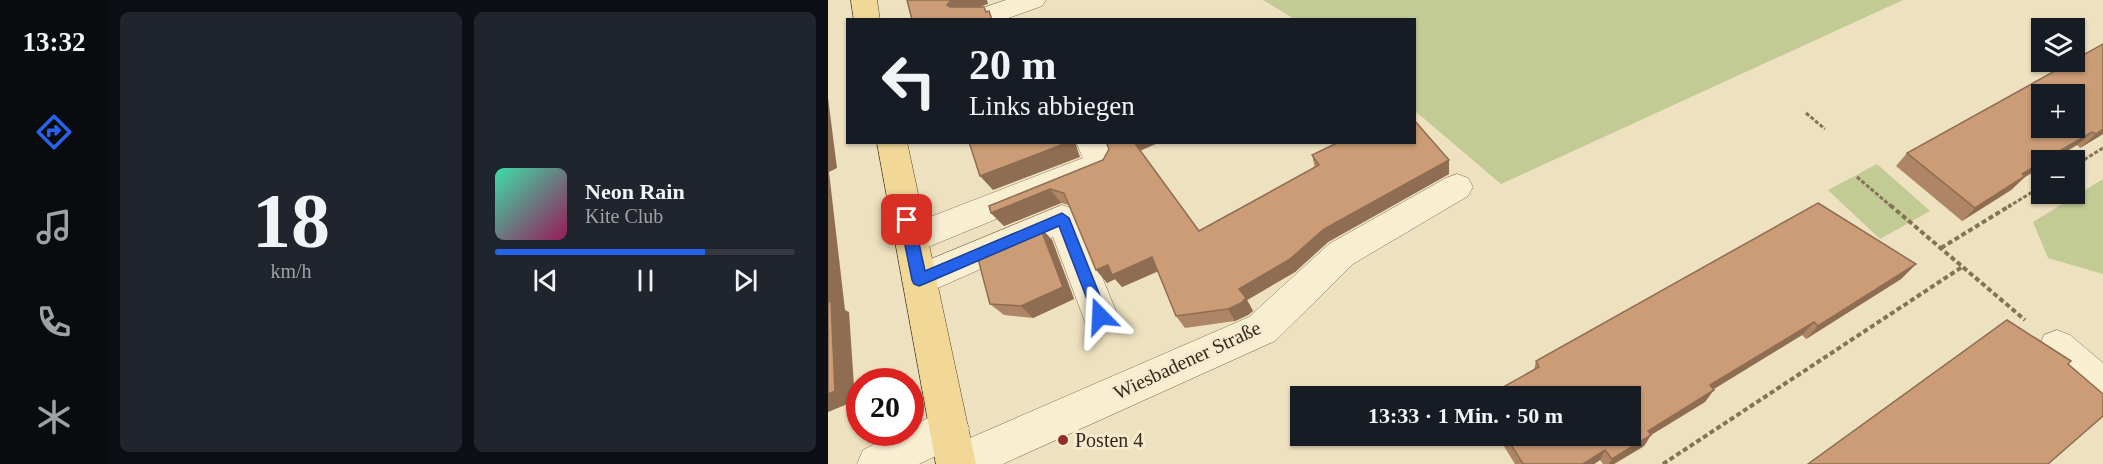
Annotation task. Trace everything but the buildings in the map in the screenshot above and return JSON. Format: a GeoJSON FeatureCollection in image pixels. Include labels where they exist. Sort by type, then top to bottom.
{"type":"FeatureCollection","features":[{"type":"Feature","properties":{"kind":"main road"},"geometry":{"type":"LineString","coordinates":[[864,0],[867,18]]}},
{"type":"Feature","properties":{"kind":"main road"},"geometry":{"type":"LineString","coordinates":[[892,144],[954,452]]}},
{"type":"Feature","properties":{"kind":"street"},"geometry":{"type":"LineString","coordinates":[[980,18],[1033,0]]}},
{"type":"Feature","properties":{"kind":"street"},"geometry":{"type":"LineString","coordinates":[[911,239],[1101,164],[1092,144]]}},
{"type":"Feature","properties":{"kind":"street","name":"Wiesbadener Straße"},"geometry":{"type":"LineString","coordinates":[[877,464],[954,452],[1262,329],[1341,254],[1457,187]]}},
{"type":"Feature","properties":{"kind":"street"},"geometry":{"type":"LineString","coordinates":[[919,280],[1062,218],[1100,316]]}},
{"type":"Feature","properties":{"kind":"street"},"geometry":{"type":"LineString","coordinates":[[2057,347],[2103,387]]}},
{"type":"Feature","properties":{"kind":"path"},"geometry":{"type":"LineString","coordinates":[[1806,113],[1825,129]]}},
{"type":"Feature","properties":{"kind":"path"},"geometry":{"type":"LineString","coordinates":[[2085,159],[2103,148]]}},
{"type":"Feature","properties":{"kind":"path"},"geometry":{"type":"LineString","coordinates":[[1857,177],[2003,302]]}},
{"type":"Feature","properties":{"kind":"path"},"geometry":{"type":"LineString","coordinates":[[1941,248],[2031,193]]}},
{"type":"Feature","properties":{"kind":"path"},"geometry":{"type":"LineString","coordinates":[[1663,464],[1962,267]]}},
{"type":"Feature","properties":{"kind":"green space"},"geometry":{"type":"Polygon","coordinates":[[[1263,0],[1903,0],[1501,184],[1416,112],[1416,18],[1292,18],[1263,0]]]}},
{"type":"Feature","properties":{"kind":"green space"},"geometry":{"type":"Polygon","coordinates":[[[1877,164],[1930,211],[1880,239],[1828,190],[1877,164]]]}},
{"type":"Feature","properties":{"kind":"green space"},"geometry":{"type":"Polygon","coordinates":[[[2103,179],[2103,274],[2048,258],[2033,222],[2062,204],[2085,204],[2085,190],[2103,179]]]}},
{"type":"Feature","properties":{"kind":"place","name":"Posten 4"},"geometry":{"type":"Point","coordinates":[1063,440]}},
{"type":"Feature","properties":{"kind":"route"},"geometry":{"type":"LineString","coordinates":[[907,220],[919,280],[1062,218],[1100,316]]}}]}
